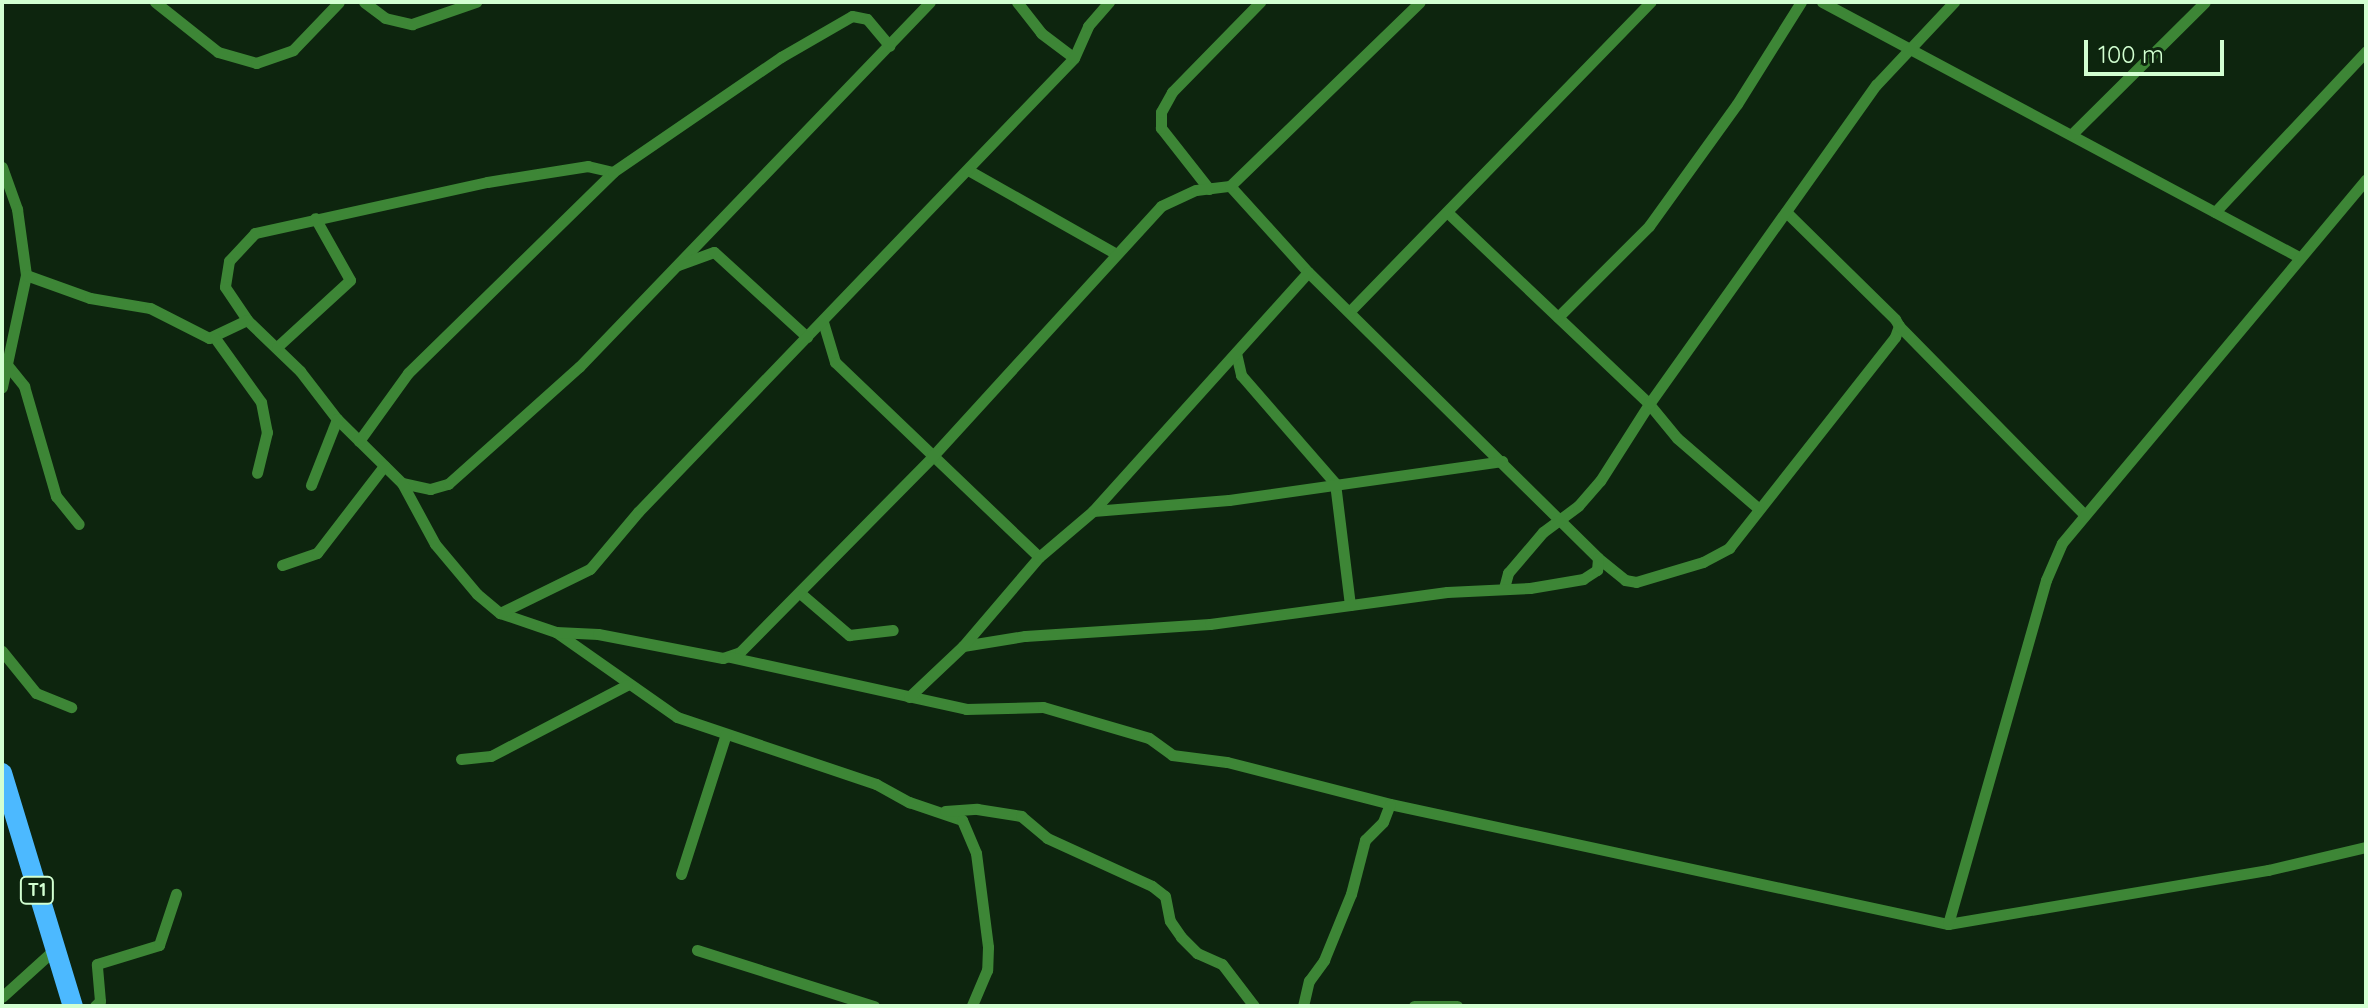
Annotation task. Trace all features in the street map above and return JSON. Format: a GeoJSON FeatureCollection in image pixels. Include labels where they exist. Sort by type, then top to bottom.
{"type":"FeatureCollection","features":[{"type":"Feature","properties":{"kind":"highway","name":"T1"},"geometry":{"type":"LineString","coordinates":[[2,773],[73,1006]]}},
{"type":"Feature","properties":{"kind":"street"},"geometry":{"type":"LineString","coordinates":[[155,2],[218,52],[256,63],[293,50],[339,2]]}},
{"type":"Feature","properties":{"kind":"street"},"geometry":{"type":"LineString","coordinates":[[364,2],[385,18],[412,24],[476,2]]}},
{"type":"Feature","properties":{"kind":"street"},"geometry":{"type":"LineString","coordinates":[[402,483],[439,487],[480,460],[678,265],[794,137],[890,46],[930,2]]}},
{"type":"Feature","properties":{"kind":"street"},"geometry":{"type":"LineString","coordinates":[[1017,2],[1041,33],[1074,58]]}},
{"type":"Feature","properties":{"kind":"street"},"geometry":{"type":"LineString","coordinates":[[500,613],[590,569],[1074,58],[1088,26],[1109,2]]}},
{"type":"Feature","properties":{"kind":"street"},"geometry":{"type":"LineString","coordinates":[[1209,189],[1161,128],[1161,112],[1172,92],[1260,2]]}},
{"type":"Feature","properties":{"kind":"street"},"geometry":{"type":"LineString","coordinates":[[730,657],[800,593],[931,458],[1113,252],[1161,206],[1209,189],[1230,186],[1420,2]]}},
{"type":"Feature","properties":{"kind":"street"},"geometry":{"type":"LineString","coordinates":[[1350,311],[1650,2]]}},
{"type":"Feature","properties":{"kind":"street"},"geometry":{"type":"LineString","coordinates":[[1558,317],[1664,206],[1737,104],[1801,2]]}},
{"type":"Feature","properties":{"kind":"street"},"geometry":{"type":"LineString","coordinates":[[1822,2],[2299,257]]}},
{"type":"Feature","properties":{"kind":"street"},"geometry":{"type":"LineString","coordinates":[[1504,588],[1518,561],[1543,532],[1561,521],[1600,481],[1649,404],[1876,85],[1954,2]]}},
{"type":"Feature","properties":{"kind":"street"},"geometry":{"type":"LineString","coordinates":[[2072,134],[2205,2]]}},
{"type":"Feature","properties":{"kind":"street"},"geometry":{"type":"LineString","coordinates":[[359,441],[408,373],[613,172],[781,57],[852,16],[867,19],[890,46]]}},
{"type":"Feature","properties":{"kind":"street"},"geometry":{"type":"LineString","coordinates":[[2215,212],[2366,51]]}},
{"type":"Feature","properties":{"kind":"street"},"geometry":{"type":"LineString","coordinates":[[613,172],[588,166],[315,218],[255,233],[235,251],[226,268],[225,287],[247,320],[277,347],[337,419],[402,483],[435,544],[477,594],[500,613],[556,632],[598,634],[730,657],[909,697],[991,711],[1043,707],[1149,738],[1172,755],[1227,762],[1390,804],[1948,924],[2268,870],[2366,847]]}},
{"type":"Feature","properties":{"kind":"street"},"geometry":{"type":"LineString","coordinates":[[2,167],[17,209],[26,275],[2,387]]}},
{"type":"Feature","properties":{"kind":"street"},"geometry":{"type":"LineString","coordinates":[[968,170],[1113,252]]}},
{"type":"Feature","properties":{"kind":"street"},"geometry":{"type":"LineString","coordinates":[[1948,924],[2052,562],[2085,515],[2366,179]]}},
{"type":"Feature","properties":{"kind":"street"},"geometry":{"type":"LineString","coordinates":[[1230,186],[1308,272],[1598,558],[1625,580],[1668,575],[1729,548],[1883,356],[1899,326]]}},
{"type":"Feature","properties":{"kind":"street"},"geometry":{"type":"LineString","coordinates":[[1447,212],[1649,404],[1677,438],[1759,509]]}},
{"type":"Feature","properties":{"kind":"street"},"geometry":{"type":"LineString","coordinates":[[1786,212],[2085,515]]}},
{"type":"Feature","properties":{"kind":"street"},"geometry":{"type":"LineString","coordinates":[[277,347],[350,280],[315,218]]}},
{"type":"Feature","properties":{"kind":"street"},"geometry":{"type":"LineString","coordinates":[[678,265],[714,252],[807,337]]}},
{"type":"Feature","properties":{"kind":"street"},"geometry":{"type":"LineString","coordinates":[[909,697],[963,646],[1039,557],[1093,511],[1308,272]]}},
{"type":"Feature","properties":{"kind":"street"},"geometry":{"type":"LineString","coordinates":[[26,275],[90,298],[159,311],[198,335],[215,338],[247,320]]}},
{"type":"Feature","properties":{"kind":"street"},"geometry":{"type":"LineString","coordinates":[[823,322],[835,362],[931,458],[1039,557]]}},
{"type":"Feature","properties":{"kind":"street"},"geometry":{"type":"LineString","coordinates":[[215,338],[261,402],[266,448],[257,473]]}},
{"type":"Feature","properties":{"kind":"street"},"geometry":{"type":"LineString","coordinates":[[1236,353],[1241,375],[1335,483],[1350,605]]}},
{"type":"Feature","properties":{"kind":"street"},"geometry":{"type":"LineString","coordinates":[[8,366],[24,386],[56,496],[79,524]]}},
{"type":"Feature","properties":{"kind":"street"},"geometry":{"type":"LineString","coordinates":[[311,485],[337,419]]}},
{"type":"Feature","properties":{"kind":"street"},"geometry":{"type":"LineString","coordinates":[[1093,511],[1229,500],[1502,461]]}},
{"type":"Feature","properties":{"kind":"street"},"geometry":{"type":"LineString","coordinates":[[282,565],[317,553],[384,466]]}},
{"type":"Feature","properties":{"kind":"street"},"geometry":{"type":"LineString","coordinates":[[963,646],[1025,636],[1210,624],[1583,579],[1597,570],[1598,558]]}},
{"type":"Feature","properties":{"kind":"street"},"geometry":{"type":"LineString","coordinates":[[800,593],[849,635],[893,630]]}},
{"type":"Feature","properties":{"kind":"street"},"geometry":{"type":"LineString","coordinates":[[556,632],[627,685],[677,717],[876,784],[909,802],[945,811],[977,809],[1021,816],[1047,838],[1152,886],[1165,896],[1170,921],[1181,937],[1197,953],[1222,964],[1254,1006]]}},
{"type":"Feature","properties":{"kind":"street"},"geometry":{"type":"LineString","coordinates":[[2,651],[36,693],[71,707]]}},
{"type":"Feature","properties":{"kind":"street"},"geometry":{"type":"LineString","coordinates":[[461,759],[491,756],[627,685]]}},
{"type":"Feature","properties":{"kind":"street"},"geometry":{"type":"LineString","coordinates":[[681,874],[726,734]]}},
{"type":"Feature","properties":{"kind":"street"},"geometry":{"type":"LineString","coordinates":[[1303,1006],[1309,981],[1324,960],[1351,894],[1365,840],[1383,822],[1390,804]]}},
{"type":"Feature","properties":{"kind":"street"},"geometry":{"type":"LineString","coordinates":[[945,811],[969,828],[981,883],[987,970],[972,1006]]}},
{"type":"Feature","properties":{"kind":"street"},"geometry":{"type":"LineString","coordinates":[[95,1006],[100,1001],[97,964],[159,945],[176,894]]}},
{"type":"Feature","properties":{"kind":"street"},"geometry":{"type":"LineString","coordinates":[[2,997],[55,949]]}},
{"type":"Feature","properties":{"kind":"street"},"geometry":{"type":"LineString","coordinates":[[697,950],[871,1006]]}},
{"type":"Feature","properties":{"kind":"street"},"geometry":{"type":"LineString","coordinates":[[1414,1006],[1457,1006]]}}]}
